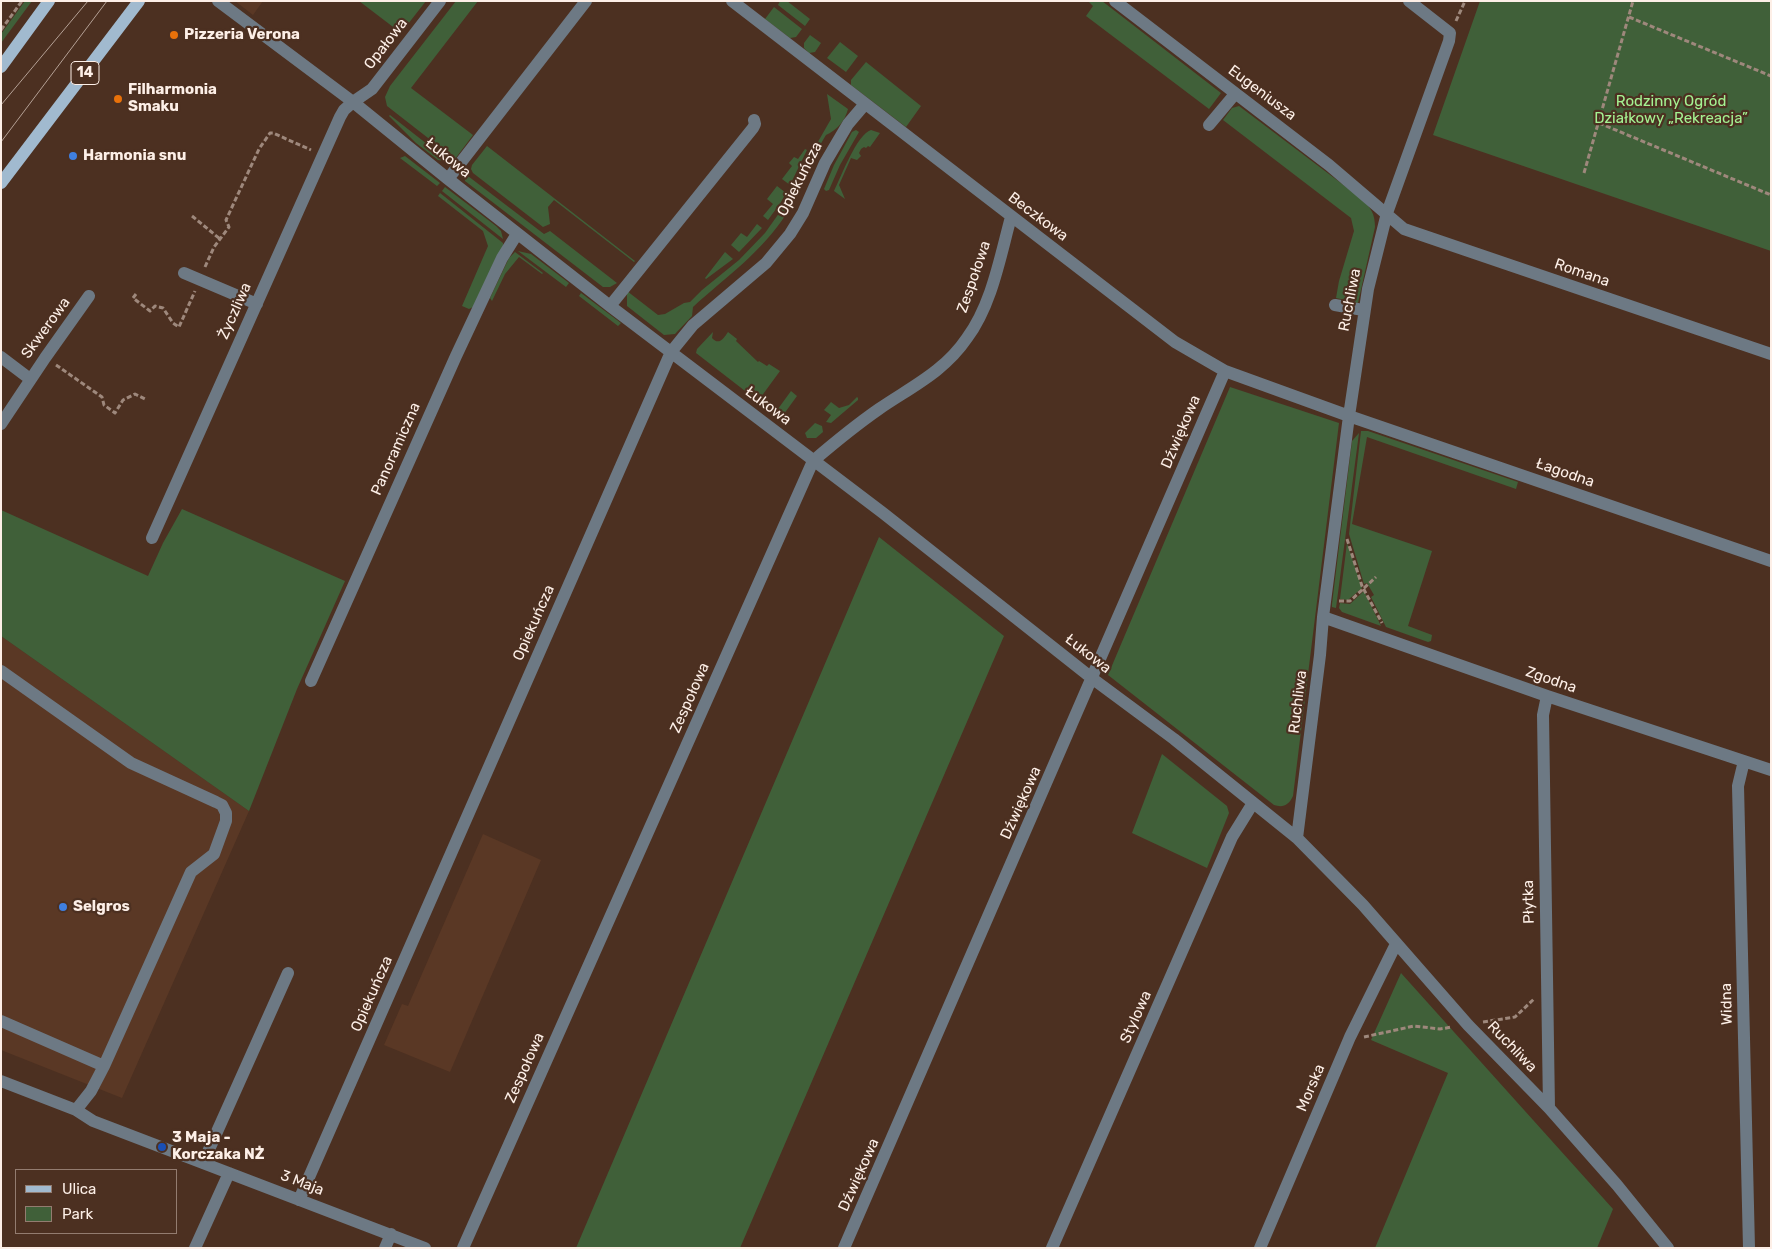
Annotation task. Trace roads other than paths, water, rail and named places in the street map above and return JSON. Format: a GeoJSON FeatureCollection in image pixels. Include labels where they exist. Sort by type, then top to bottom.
{"type":"FeatureCollection","features":[{"type":"Feature","properties":{"kind":"main road"},"geometry":{"type":"LineString","coordinates":[[1,67],[49,1]]}},
{"type":"Feature","properties":{"kind":"main road","name":"14"},"geometry":{"type":"LineString","coordinates":[[1,183],[139,1]]}},
{"type":"Feature","properties":{"kind":"street","name":"Łukowa"},"geometry":{"type":"LineString","coordinates":[[218,1],[353,102],[610,306],[883,513],[1297,838]]}},
{"type":"Feature","properties":{"kind":"street","name":"Opałowa"},"geometry":{"type":"LineString","coordinates":[[353,102],[372,89],[440,1]]}},
{"type":"Feature","properties":{"kind":"street"},"geometry":{"type":"LineString","coordinates":[[448,179],[586,1]]}},
{"type":"Feature","properties":{"kind":"street","name":"Beczkowa"},"geometry":{"type":"LineString","coordinates":[[732,1],[1176,342],[1225,371],[1349,416]]}},
{"type":"Feature","properties":{"kind":"street","name":"Eugeniusza"},"geometry":{"type":"LineString","coordinates":[[1115,1],[1329,165],[1387,214]]}},
{"type":"Feature","properties":{"kind":"street","name":"Ruchliwa"},"geometry":{"type":"LineString","coordinates":[[1409,1],[1450,33],[1387,214],[1363,310],[1323,617],[1297,838],[1364,905],[1468,1025],[1549,1108],[1617,1185],[1668,1248]]}},
{"type":"Feature","properties":{"kind":"street"},"geometry":{"type":"LineString","coordinates":[[1209,125],[1235,94]]}},
{"type":"Feature","properties":{"kind":"street","name":"Życzliwa"},"geometry":{"type":"LineString","coordinates":[[152,538],[340,117],[344,110],[353,102]]}},
{"type":"Feature","properties":{"kind":"street","name":"Opiekuńcza"},"geometry":{"type":"LineString","coordinates":[[300,1200],[671,352],[693,325],[766,262],[790,234],[803,214],[829,156],[848,124],[865,104]]}},
{"type":"Feature","properties":{"kind":"street"},"geometry":{"type":"LineString","coordinates":[[610,306],[753,128],[754,120]]}},
{"type":"Feature","properties":{"kind":"street","name":"Romana"},"geometry":{"type":"LineString","coordinates":[[1387,214],[1404,229],[1771,354]]}},
{"type":"Feature","properties":{"kind":"street","name":"Zespołowa"},"geometry":{"type":"LineString","coordinates":[[463,1248],[814,461],[839,439],[879,409],[939,370],[955,354],[968,337],[989,294],[1011,217]]}},
{"type":"Feature","properties":{"kind":"street","name":"Panoramiczna"},"geometry":{"type":"LineString","coordinates":[[311,681],[456,356],[505,253],[517,234]]}},
{"type":"Feature","properties":{"kind":"street"},"geometry":{"type":"LineString","coordinates":[[184,273],[256,304]]}},
{"type":"Feature","properties":{"kind":"street","name":"Skwerowa"},"geometry":{"type":"LineString","coordinates":[[1,424],[30,379],[89,296]]}},
{"type":"Feature","properties":{"kind":"street"},"geometry":{"type":"LineString","coordinates":[[1335,305],[1363,310]]}},
{"type":"Feature","properties":{"kind":"street","name":"Skwerowa"},"geometry":{"type":"LineString","coordinates":[[1,357],[30,379]]}},
{"type":"Feature","properties":{"kind":"street","name":"Dźwiękowa"},"geometry":{"type":"LineString","coordinates":[[844,1248],[1093,679],[1106,644],[1143,563],[1225,371]]}},
{"type":"Feature","properties":{"kind":"street","name":"Łagodna"},"geometry":{"type":"LineString","coordinates":[[1349,416],[1771,561]]}},
{"type":"Feature","properties":{"kind":"street","name":"Zgodna"},"geometry":{"type":"LineString","coordinates":[[1323,617],[1547,696],[1771,770]]}},
{"type":"Feature","properties":{"kind":"street"},"geometry":{"type":"LineString","coordinates":[[1,671],[131,763],[222,805],[226,813],[226,821],[214,854],[191,872],[104,1066],[91,1091],[76,1110]]}},
{"type":"Feature","properties":{"kind":"street","name":"Płytka"},"geometry":{"type":"LineString","coordinates":[[1547,696],[1543,715],[1549,1108]]}},
{"type":"Feature","properties":{"kind":"street","name":"Widna"},"geometry":{"type":"LineString","coordinates":[[1744,761],[1738,786],[1749,1248]]}},
{"type":"Feature","properties":{"kind":"street","name":"Stylowa"},"geometry":{"type":"LineString","coordinates":[[1052,1248],[1232,837],[1253,803]]}},
{"type":"Feature","properties":{"kind":"street","name":"Morska"},"geometry":{"type":"LineString","coordinates":[[1260,1248],[1350,1037],[1396,944]]}},
{"type":"Feature","properties":{"kind":"street"},"geometry":{"type":"LineString","coordinates":[[203,1163],[288,974]]}},
{"type":"Feature","properties":{"kind":"street"},"geometry":{"type":"LineString","coordinates":[[1,1021],[104,1066]]}},
{"type":"Feature","properties":{"kind":"street","name":"3 Maja"},"geometry":{"type":"LineString","coordinates":[[1,1081],[76,1110],[93,1121],[425,1248]]}},
{"type":"Feature","properties":{"kind":"street"},"geometry":{"type":"LineString","coordinates":[[195,1248],[228,1173]]}},
{"type":"Feature","properties":{"kind":"street"},"geometry":{"type":"LineString","coordinates":[[385,1248],[391,1234]]}},
{"type":"Feature","properties":{"kind":"tram line"},"geometry":{"type":"LineString","coordinates":[[1,105],[88,1]]}},
{"type":"Feature","properties":{"kind":"tram line"},"geometry":{"type":"LineString","coordinates":[[1,142],[107,1]]}},
{"type":"Feature","properties":{"kind":"place","name":"Pizzeria Verona"},"geometry":{"type":"Point","coordinates":[174,35]}},
{"type":"Feature","properties":{"kind":"place","name":"Filharmonia Smaku"},"geometry":{"type":"Point","coordinates":[118,99]}},
{"type":"Feature","properties":{"kind":"place","name":"Harmonia snu"},"geometry":{"type":"Point","coordinates":[73,156]}},
{"type":"Feature","properties":{"kind":"place","name":"Selgros"},"geometry":{"type":"Point","coordinates":[63,907]}},
{"type":"Feature","properties":{"kind":"place","name":"3 Maja - Korczaka NŻ"},"geometry":{"type":"Point","coordinates":[162,1147]}},
{"type":"Feature","properties":{"kind":"park label","name":"Rodzinny Ogród Działkowy „Rekreacja”"},"geometry":{"type":"Point","coordinates":[1671,110]}}]}
